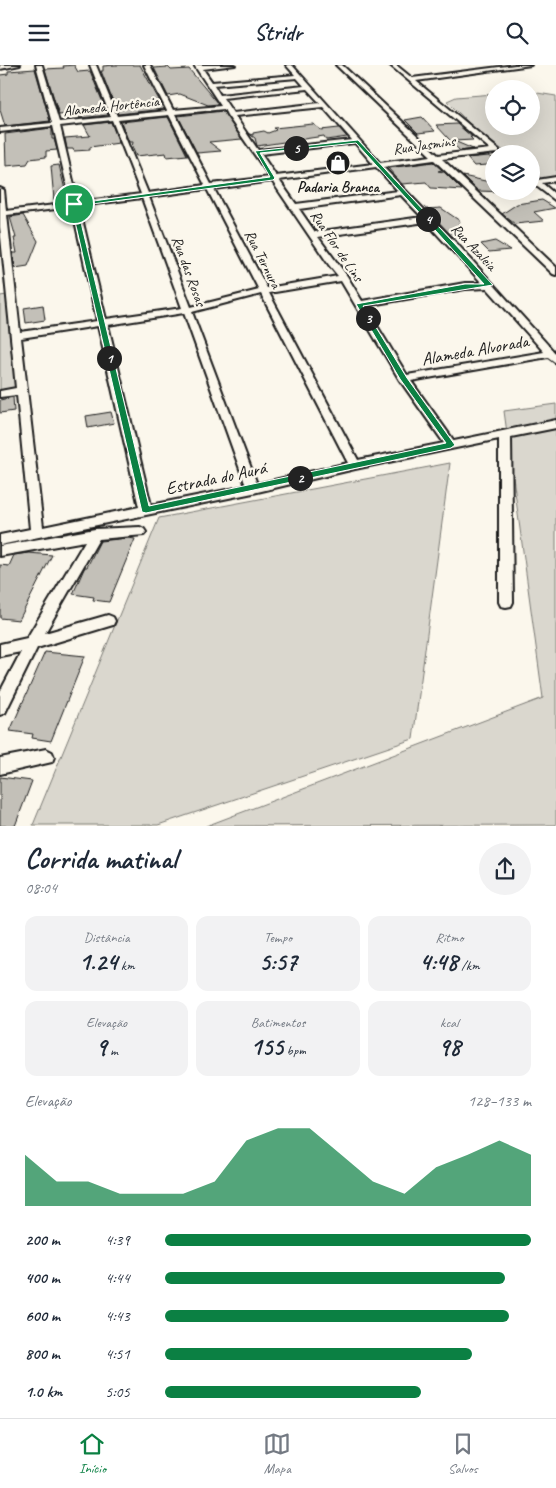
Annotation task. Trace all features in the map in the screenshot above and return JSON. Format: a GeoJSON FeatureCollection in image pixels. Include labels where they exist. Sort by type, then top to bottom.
{"type":"FeatureCollection","features":[{"type":"Feature","properties":{"kind":"street"},"geometry":{"type":"LineString","coordinates":[[0,67],[16,65]]}},
{"type":"Feature","properties":{"kind":"street"},"geometry":{"type":"LineString","coordinates":[[39,65],[56,124],[100,323],[146,510]]}},
{"type":"Feature","properties":{"kind":"street","name":"Rua das Rosas"},"geometry":{"type":"LineString","coordinates":[[93,65],[145,195],[253,489]]}},
{"type":"Feature","properties":{"kind":"street","name":"Rua Ternura"},"geometry":{"type":"LineString","coordinates":[[147,65],[355,465]]}},
{"type":"Feature","properties":{"kind":"street"},"geometry":{"type":"LineString","coordinates":[[198,66],[232,65]]}},
{"type":"Feature","properties":{"kind":"street","name":"Rua Azaleia"},"geometry":{"type":"LineString","coordinates":[[289,65],[323,105],[553,357]]}},
{"type":"Feature","properties":{"kind":"street"},"geometry":{"type":"LineString","coordinates":[[339,65],[556,272]]}},
{"type":"Feature","properties":{"kind":"street"},"geometry":{"type":"LineString","coordinates":[[393,65],[490,145]]}},
{"type":"Feature","properties":{"kind":"street"},"geometry":{"type":"LineString","coordinates":[[411,80],[528,65]]}},
{"type":"Feature","properties":{"kind":"street","name":"Rua Flor de Lins"},"geometry":{"type":"LineString","coordinates":[[198,66],[273,178],[344,278],[404,379],[451,445]]}},
{"type":"Feature","properties":{"kind":"street"},"geometry":{"type":"LineString","coordinates":[[210,84],[299,76]]}},
{"type":"Feature","properties":{"kind":"street"},"geometry":{"type":"LineString","coordinates":[[218,97],[307,87]]}},
{"type":"Feature","properties":{"kind":"street","name":"Alameda Hortência"},"geometry":{"type":"LineString","coordinates":[[0,130],[171,112],[228,111],[323,105]]}},
{"type":"Feature","properties":{"kind":"street"},"geometry":{"type":"LineString","coordinates":[[257,152],[357,141]]}},
{"type":"Feature","properties":{"kind":"street","name":"Rua Jasmins"},"geometry":{"type":"LineString","coordinates":[[1,214],[434,157],[485,153]]}},
{"type":"Feature","properties":{"kind":"street"},"geometry":{"type":"LineString","coordinates":[[540,180],[556,179]]}},
{"type":"Feature","properties":{"kind":"street"},"geometry":{"type":"LineString","coordinates":[[540,185],[556,199]]}},
{"type":"Feature","properties":{"kind":"street"},"geometry":{"type":"LineString","coordinates":[[0,190],[1,214],[37,532]]}},
{"type":"Feature","properties":{"kind":"street"},"geometry":{"type":"LineString","coordinates":[[294,207],[403,193]]}},
{"type":"Feature","properties":{"kind":"street"},"geometry":{"type":"LineString","coordinates":[[313,235],[428,219]]}},
{"type":"Feature","properties":{"kind":"street"},"geometry":{"type":"LineString","coordinates":[[15,336],[188,310],[264,291],[344,278]]}},
{"type":"Feature","properties":{"kind":"street"},"geometry":{"type":"LineString","coordinates":[[359,304],[465,286],[489,285]]}},
{"type":"Feature","properties":{"kind":"street","name":"Alameda Alvorada"},"geometry":{"type":"LineString","coordinates":[[404,379],[553,357]]}},
{"type":"Feature","properties":{"kind":"street"},"geometry":{"type":"LineString","coordinates":[[0,394],[21,391]]}},
{"type":"Feature","properties":{"kind":"street","name":"Estrada do Aurá"},"geometry":{"type":"LineString","coordinates":[[0,540],[253,489],[355,465],[556,424]]}},
{"type":"Feature","properties":{"kind":"street"},"geometry":{"type":"LineString","coordinates":[[505,434],[506,602]]}},
{"type":"Feature","properties":{"kind":"street"},"geometry":{"type":"LineString","coordinates":[[0,551],[95,534],[140,532]]}},
{"type":"Feature","properties":{"kind":"street"},"geometry":{"type":"LineString","coordinates":[[0,708],[32,643],[95,534]]}},
{"type":"Feature","properties":{"kind":"street"},"geometry":{"type":"LineString","coordinates":[[0,650],[32,643],[108,621]]}},
{"type":"Feature","properties":{"kind":"street"},"geometry":{"type":"LineString","coordinates":[[0,766],[46,757]]}},
{"type":"Feature","properties":{"kind":"shaded area"},"geometry":{"type":"Polygon","coordinates":[[[540,93],[556,96],[556,177],[542,179],[540,178],[540,145],[496,145],[478,132],[447,101],[456,97],[485,95],[485,135],[540,135],[540,93]]]}},
{"type":"Feature","properties":{"kind":"shaded area"},"geometry":{"type":"Polygon","coordinates":[[[7,295],[18,387],[0,390],[0,296],[7,295]]]}},
{"type":"Feature","properties":{"kind":"shaded area"},"geometry":{"type":"Polygon","coordinates":[[[556,404],[556,825],[206,826],[543,698],[504,411],[556,404]]]}},
{"type":"Feature","properties":{"kind":"shaded area"},"geometry":{"type":"Polygon","coordinates":[[[450,463],[413,739],[158,825],[33,825],[159,518],[450,463]]]}},
{"type":"Feature","properties":{"kind":"building"},"geometry":{"type":"Polygon","coordinates":[[[74,65],[78,72],[90,71],[108,115],[80,118],[77,113],[59,115],[45,69],[64,68],[63,66],[74,65]]]}},
{"type":"Feature","properties":{"kind":"building"},"geometry":{"type":"Polygon","coordinates":[[[140,65],[164,109],[118,114],[101,71],[103,71],[103,66],[140,65]]]}},
{"type":"Feature","properties":{"kind":"building"},"geometry":{"type":"Polygon","coordinates":[[[168,67],[171,70],[189,69],[218,104],[208,105],[180,94],[168,96],[154,68],[168,67]]]}},
{"type":"Feature","properties":{"kind":"building"},"geometry":{"type":"Polygon","coordinates":[[[35,69],[50,121],[5,126],[0,110],[0,75],[8,74],[8,71],[35,69]]]}},
{"type":"Feature","properties":{"kind":"building"},"geometry":{"type":"Polygon","coordinates":[[[223,111],[242,139],[209,142],[221,151],[197,153],[178,116],[223,111]]]}},
{"type":"Feature","properties":{"kind":"building"},"geometry":{"type":"Polygon","coordinates":[[[168,117],[187,155],[167,157],[166,153],[136,156],[132,147],[133,142],[129,142],[121,122],[168,117]]]}},
{"type":"Feature","properties":{"kind":"building"},"geometry":{"type":"Polygon","coordinates":[[[422,117],[435,131],[418,133],[405,120],[422,117]]]}},
{"type":"Feature","properties":{"kind":"building"},"geometry":{"type":"Polygon","coordinates":[[[111,122],[119,143],[90,147],[90,150],[74,151],[73,149],[67,149],[65,138],[90,136],[84,125],[111,122]]]}},
{"type":"Feature","properties":{"kind":"building"},"geometry":{"type":"Polygon","coordinates":[[[313,124],[321,130],[339,128],[347,137],[326,140],[324,136],[257,146],[255,138],[249,134],[253,135],[253,133],[264,131],[268,133],[276,130],[274,128],[313,124]]]}},
{"type":"Feature","properties":{"kind":"building"},"geometry":{"type":"Polygon","coordinates":[[[457,124],[473,140],[454,141],[473,149],[460,151],[436,125],[457,124]]]}},
{"type":"Feature","properties":{"kind":"building"},"geometry":{"type":"Polygon","coordinates":[[[52,128],[52,139],[54,139],[57,150],[46,151],[46,157],[30,159],[27,164],[6,166],[5,134],[52,128]]]}},
{"type":"Feature","properties":{"kind":"building"},"geometry":{"type":"Polygon","coordinates":[[[485,156],[485,165],[474,166],[467,158],[485,156]]]}},
{"type":"Feature","properties":{"kind":"building","name":"Padaria Branca"},"geometry":{"type":"Polygon","coordinates":[[[341,157],[347,165],[333,167],[327,159],[341,157]]]}},
{"type":"Feature","properties":{"kind":"building"},"geometry":{"type":"Polygon","coordinates":[[[433,162],[442,170],[438,171],[444,172],[462,190],[431,188],[426,182],[402,184],[388,168],[433,162]]]}},
{"type":"Feature","properties":{"kind":"building"},"geometry":{"type":"Polygon","coordinates":[[[59,165],[67,198],[54,200],[51,166],[59,165]]]}},
{"type":"Feature","properties":{"kind":"building"},"geometry":{"type":"Polygon","coordinates":[[[463,176],[485,181],[485,191],[478,191],[463,176]]]}},
{"type":"Feature","properties":{"kind":"building"},"geometry":{"type":"Polygon","coordinates":[[[542,200],[555,208],[534,212],[544,221],[515,224],[502,214],[517,204],[542,200]]]}},
{"type":"Feature","properties":{"kind":"building"},"geometry":{"type":"Polygon","coordinates":[[[441,208],[460,221],[453,237],[426,209],[441,208]]]}},
{"type":"Feature","properties":{"kind":"building"},"geometry":{"type":"Polygon","coordinates":[[[23,215],[38,241],[28,266],[15,268],[13,253],[17,253],[14,238],[16,238],[10,217],[23,215]]]}},
{"type":"Feature","properties":{"kind":"building"},"geometry":{"type":"Polygon","coordinates":[[[495,241],[510,250],[489,252],[481,244],[495,241]]]}},
{"type":"Feature","properties":{"kind":"building"},"geometry":{"type":"Polygon","coordinates":[[[43,305],[45,320],[26,323],[24,308],[43,305]]]}},
{"type":"Feature","properties":{"kind":"building"},"geometry":{"type":"Polygon","coordinates":[[[13,397],[14,411],[0,413],[0,400],[13,397]]]}},
{"type":"Feature","properties":{"kind":"building"},"geometry":{"type":"Polygon","coordinates":[[[111,412],[114,423],[88,428],[86,416],[111,412]]]}},
{"type":"Feature","properties":{"kind":"building"},"geometry":{"type":"Polygon","coordinates":[[[135,539],[109,602],[93,600],[94,597],[73,594],[85,567],[87,567],[100,541],[135,539]]]}},
{"type":"Feature","properties":{"kind":"building"},"geometry":{"type":"Polygon","coordinates":[[[29,553],[52,555],[19,620],[0,618],[0,565],[9,566],[14,555],[29,553]]]}},
{"type":"Feature","properties":{"kind":"building"},"geometry":{"type":"Polygon","coordinates":[[[45,652],[85,656],[51,741],[32,738],[33,734],[10,731],[45,652]]]}},
{"type":"Feature","properties":{"kind":"building"},"geometry":{"type":"Polygon","coordinates":[[[0,777],[32,781],[15,826],[0,826],[0,777]]]}},
{"type":"Feature","properties":{"kind":"place","name":"Padaria Branca"},"geometry":{"type":"Point","coordinates":[338,163]}},
{"type":"Feature","properties":{"kind":"route"},"geometry":{"type":"LineString","coordinates":[[357,141],[489,285],[465,286],[359,304],[404,379],[451,445],[253,489],[146,510],[100,323],[74,204],[273,178],[257,152],[357,141]]}}]}
